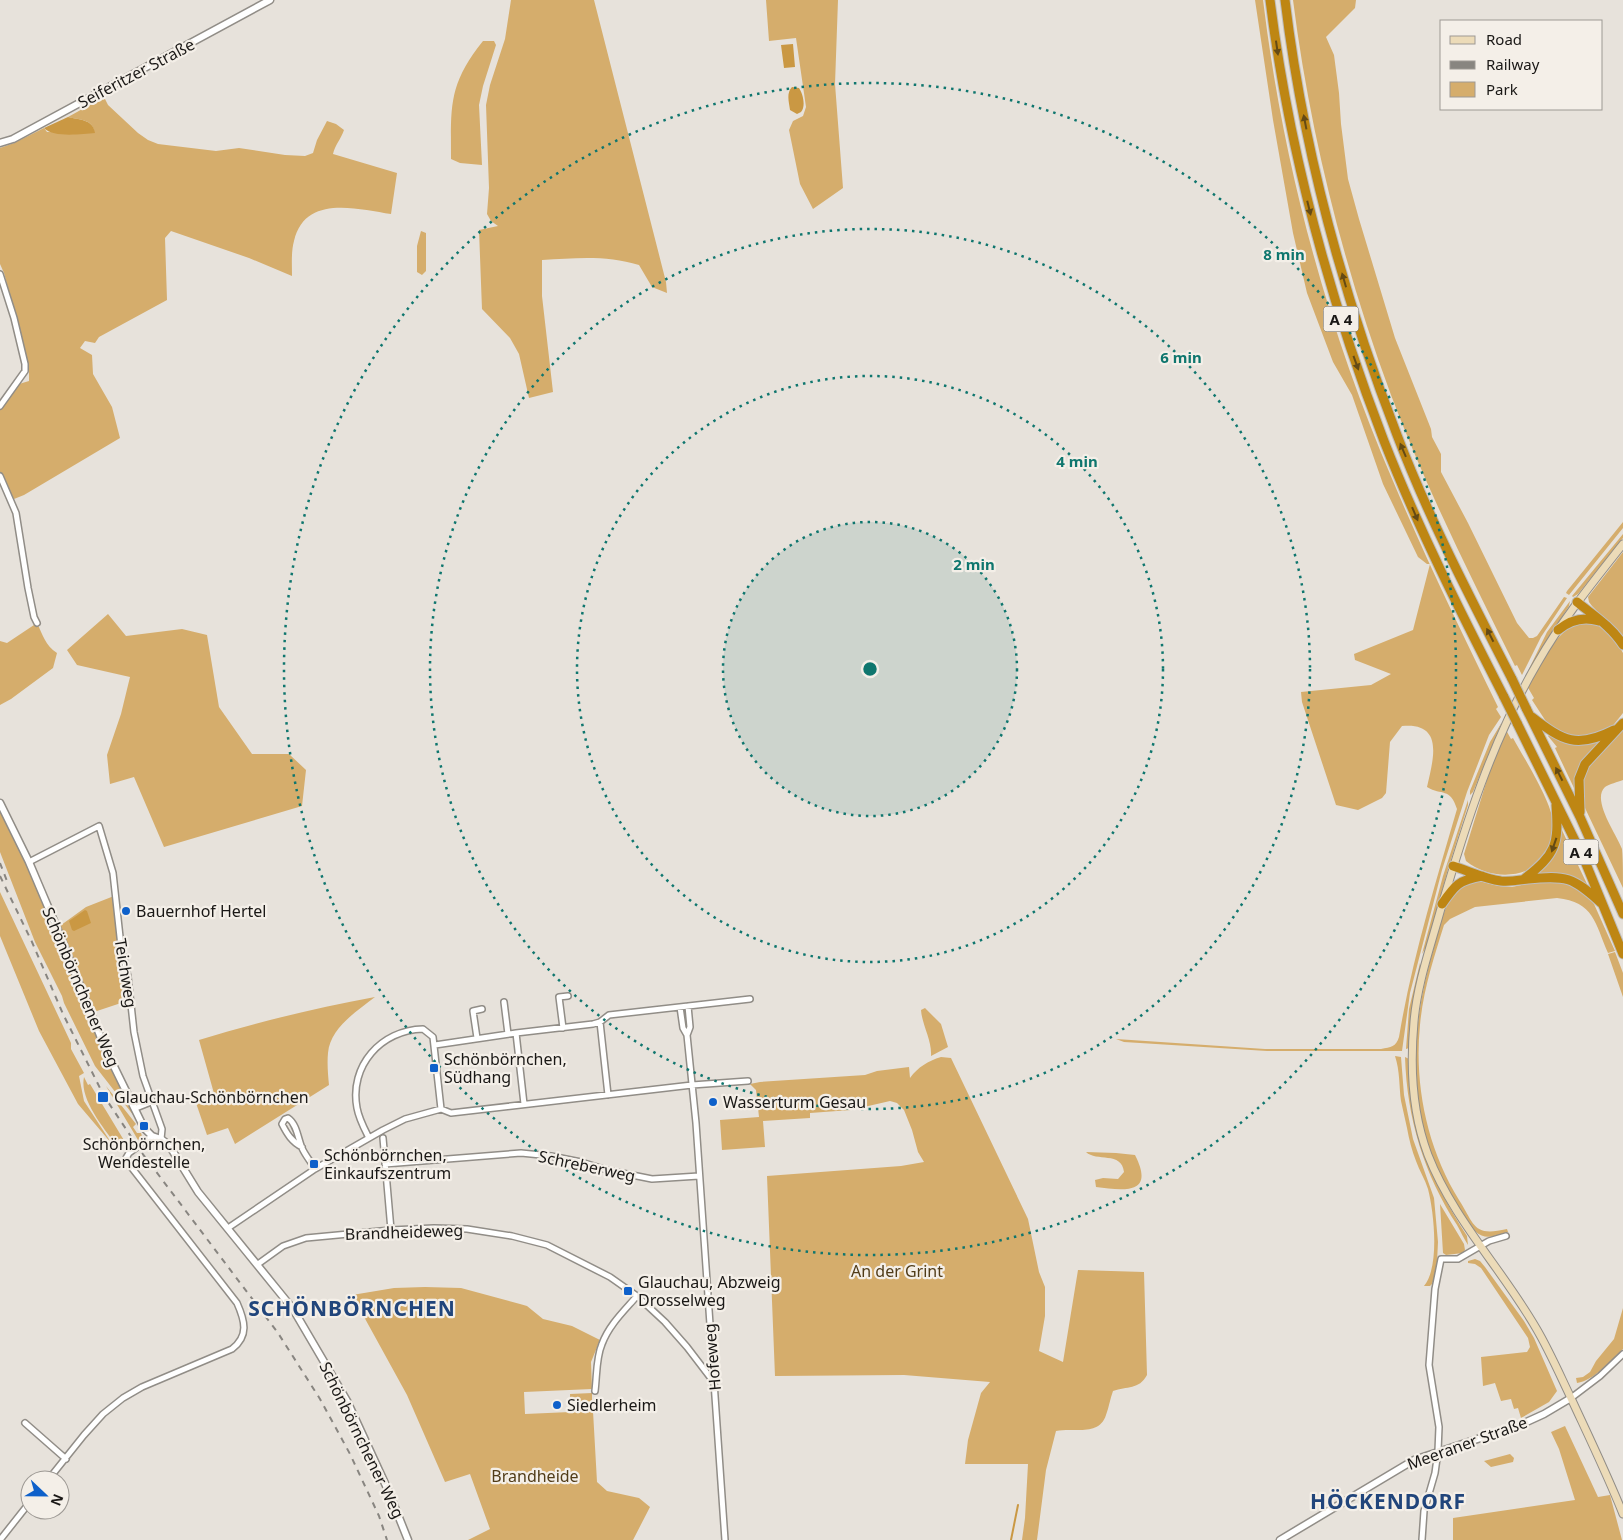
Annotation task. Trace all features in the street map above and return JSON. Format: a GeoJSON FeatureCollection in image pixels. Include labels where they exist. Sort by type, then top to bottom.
{"type":"FeatureCollection","features":[{"type":"Feature","properties":{"kind":"highway","name":"A 4"},"geometry":{"type":"LineString","coordinates":[[1270,0],[1294,146],[1313,222],[1345,333],[1384,442],[1417,518],[1556,800],[1623,954]]}},
{"type":"Feature","properties":{"kind":"highway","name":"A 4"},"geometry":{"type":"LineString","coordinates":[[1285,0],[1299,89],[1322,201],[1348,294],[1398,436],[1436,527],[1580,817],[1623,914]]}},
{"type":"Feature","properties":{"kind":"highway"},"geometry":{"type":"LineString","coordinates":[[1577,602],[1618,637],[1623,645]]}},
{"type":"Feature","properties":{"kind":"highway"},"geometry":{"type":"LineString","coordinates":[[1558,630],[1578,619],[1590,619],[1601,622]]}},
{"type":"Feature","properties":{"kind":"highway"},"geometry":{"type":"LineString","coordinates":[[1528,712],[1552,732],[1570,740],[1585,741],[1594,739],[1621,725]]}},
{"type":"Feature","properties":{"kind":"highway"},"geometry":{"type":"LineString","coordinates":[[1580,817],[1579,779],[1585,764],[1621,725]]}},
{"type":"Feature","properties":{"kind":"highway"},"geometry":{"type":"LineString","coordinates":[[1524,879],[1548,858],[1555,847],[1557,832],[1556,800]]}},
{"type":"Feature","properties":{"kind":"highway"},"geometry":{"type":"LineString","coordinates":[[1454,866],[1501,881],[1555,876],[1569,880],[1587,890],[1603,905]]}},
{"type":"Feature","properties":{"kind":"highway"},"geometry":{"type":"LineString","coordinates":[[1442,904],[1455,885],[1466,878],[1482,876]]}},
{"type":"Feature","properties":{"kind":"main road"},"geometry":{"type":"LineString","coordinates":[[1623,544],[1577,602],[1558,630],[1529,678],[1497,742],[1476,794],[1442,904],[1418,996],[1414,1020],[1412,1054],[1415,1099],[1427,1152],[1440,1183],[1480,1246],[1537,1329],[1605,1470],[1623,1514]]}},
{"type":"Feature","properties":{"kind":"street","name":"Seiferitzer Straße"},"geometry":{"type":"LineString","coordinates":[[0,143],[13,139],[270,0]]}},
{"type":"Feature","properties":{"kind":"street"},"geometry":{"type":"LineString","coordinates":[[0,276],[25,364],[25,371],[0,406]]}},
{"type":"Feature","properties":{"kind":"street"},"geometry":{"type":"LineString","coordinates":[[0,476],[16,513],[34,617],[38,623]]}},
{"type":"Feature","properties":{"kind":"street","name":"Schönbörnchener Weg"},"geometry":{"type":"LineString","coordinates":[[0,803],[29,862],[105,1048],[136,1108],[144,1128],[152,1136]]}},
{"type":"Feature","properties":{"kind":"street","name":"Teichweg"},"geometry":{"type":"LineString","coordinates":[[29,862],[99,826],[113,874],[121,946],[128,977],[134,1032],[151,1102],[162,1129],[161,1138]]}},
{"type":"Feature","properties":{"kind":"street"},"geometry":{"type":"LineString","coordinates":[[563,1028],[559,997],[568,996]]}},
{"type":"Feature","properties":{"kind":"street"},"geometry":{"type":"LineString","coordinates":[[435,1044],[600,1022],[609,1015],[750,999]]}},
{"type":"Feature","properties":{"kind":"street"},"geometry":{"type":"LineString","coordinates":[[504,1002],[508,1034]]}},
{"type":"Feature","properties":{"kind":"street"},"geometry":{"type":"LineString","coordinates":[[687,1035],[690,1027],[688,1006]]}},
{"type":"Feature","properties":{"kind":"street"},"geometry":{"type":"LineString","coordinates":[[680,1007],[683,1028],[687,1035]]}},
{"type":"Feature","properties":{"kind":"street"},"geometry":{"type":"LineString","coordinates":[[477,1038],[473,1011],[482,1009]]}},
{"type":"Feature","properties":{"kind":"street"},"geometry":{"type":"LineString","coordinates":[[600,1022],[608,1095]]}},
{"type":"Feature","properties":{"kind":"street"},"geometry":{"type":"LineString","coordinates":[[369,1138],[357,1108],[356,1096],[360,1073],[371,1052],[390,1037],[415,1029],[423,1029],[433,1037],[441,1109]]}},
{"type":"Feature","properties":{"kind":"street"},"geometry":{"type":"LineString","coordinates":[[516,1032],[524,1104]]}},
{"type":"Feature","properties":{"kind":"street","name":"Hofeweg"},"geometry":{"type":"LineString","coordinates":[[687,1035],[696,1123],[725,1540]]}},
{"type":"Feature","properties":{"kind":"street"},"geometry":{"type":"LineString","coordinates":[[228,1228],[315,1169],[369,1138],[406,1119],[441,1109],[451,1113],[692,1085],[748,1081]]}},
{"type":"Feature","properties":{"kind":"street"},"geometry":{"type":"LineString","coordinates":[[136,1108],[151,1102]]}},
{"type":"Feature","properties":{"kind":"street"},"geometry":{"type":"LineString","coordinates":[[302,1147],[290,1138],[282,1124],[285,1119],[288,1118],[292,1121],[302,1147],[315,1169]]}},
{"type":"Feature","properties":{"kind":"street"},"geometry":{"type":"LineString","coordinates":[[57,1470],[97,1421],[123,1398],[142,1386],[232,1349],[240,1343],[244,1336],[244,1325],[238,1303],[128,1163],[126,1158],[129,1153],[152,1136],[161,1138]]}},
{"type":"Feature","properties":{"kind":"street","name":"Schönbörnchener Weg"},"geometry":{"type":"LineString","coordinates":[[161,1138],[169,1145],[198,1192],[293,1309],[347,1401],[388,1490],[408,1540]]}},
{"type":"Feature","properties":{"kind":"street"},"geometry":{"type":"LineString","coordinates":[[383,1138],[391,1230]]}},
{"type":"Feature","properties":{"kind":"street","name":"Schreberweg"},"geometry":{"type":"LineString","coordinates":[[385,1164],[522,1153],[581,1162],[607,1170],[652,1179],[699,1176]]}},
{"type":"Feature","properties":{"kind":"street","name":"Brandheideweg"},"geometry":{"type":"LineString","coordinates":[[258,1264],[283,1246],[306,1238],[391,1230],[467,1229],[512,1236],[547,1245],[610,1277],[637,1296],[665,1322],[714,1382]]}},
{"type":"Feature","properties":{"kind":"street"},"geometry":{"type":"LineString","coordinates":[[1422,1540],[1424,1511],[1435,1473],[1438,1452],[1439,1428],[1429,1365],[1435,1290],[1441,1260],[1458,1259],[1489,1241],[1506,1236]]}},
{"type":"Feature","properties":{"kind":"street"},"geometry":{"type":"LineString","coordinates":[[596,1391],[598,1359],[602,1342],[612,1325],[637,1296]]}},
{"type":"Feature","properties":{"kind":"street","name":"Meeraner Straße"},"geometry":{"type":"LineString","coordinates":[[1280,1540],[1414,1460],[1520,1425],[1544,1414],[1571,1398],[1600,1376],[1623,1354]]}},
{"type":"Feature","properties":{"kind":"street"},"geometry":{"type":"LineString","coordinates":[[25,1423],[66,1459]]}},
{"type":"Feature","properties":{"kind":"street"},"geometry":{"type":"LineString","coordinates":[[0,1540],[20,1515]]}},
{"type":"Feature","properties":{"kind":"green space"},"geometry":{"type":"Polygon","coordinates":[[[511,0],[594,0],[666,282],[667,293],[652,287],[639,265],[591,258],[542,260],[542,296],[553,392],[529,398],[519,354],[510,338],[482,309],[479,230],[498,226],[491,221],[487,214],[489,188],[486,105],[490,85],[505,39],[511,0]]]}},
{"type":"Feature","properties":{"kind":"green space"},"geometry":{"type":"Polygon","coordinates":[[[766,0],[838,0],[835,84],[843,188],[813,209],[800,184],[789,130],[793,121],[803,116],[806,107],[796,38],[769,41],[766,0]]]}},
{"type":"Feature","properties":{"kind":"green space"},"geometry":{"type":"Polygon","coordinates":[[[1255,0],[1263,0],[1282,123],[1311,245],[1328,305],[1369,423],[1430,564],[1427,564],[1418,557],[1383,484],[1352,395],[1333,362],[1307,293],[1293,233],[1273,120],[1255,0]]]}},
{"type":"Feature","properties":{"kind":"green space"},"geometry":{"type":"Polygon","coordinates":[[[1293,0],[1356,0],[1355,8],[1326,37],[1334,55],[1348,179],[1395,338],[1431,429],[1432,437],[1441,454],[1441,472],[1517,623],[1529,638],[1537,636],[1564,597],[1567,598],[1541,637],[1522,675],[1517,665],[1515,666],[1434,498],[1391,395],[1374,347],[1344,250],[1319,150],[1300,50],[1293,0]]]}},
{"type":"Feature","properties":{"kind":"green space"},"geometry":{"type":"Polygon","coordinates":[[[483,41],[494,41],[496,45],[479,105],[482,165],[460,163],[451,159],[451,124],[454,97],[463,71],[483,41]]]}},
{"type":"Feature","properties":{"kind":"green space"},"geometry":{"type":"Polygon","coordinates":[[[104,97],[108,105],[148,140],[158,144],[216,151],[239,148],[305,156],[313,153],[317,140],[327,121],[336,124],[344,130],[333,154],[397,173],[391,214],[363,209],[334,208],[321,210],[309,216],[300,226],[294,241],[292,276],[249,258],[171,231],[165,238],[167,300],[99,337],[95,343],[85,341],[80,348],[92,355],[93,374],[112,407],[120,438],[24,495],[14,499],[0,472],[0,410],[19,384],[29,381],[29,367],[0,264],[0,148],[44,128],[47,132],[94,133],[92,125],[89,123],[68,117],[104,97]]]}},
{"type":"Feature","properties":{"kind":"green space"},"geometry":{"type":"Polygon","coordinates":[[[421,231],[426,233],[426,271],[422,275],[417,272],[417,246],[421,231]]]}},
{"type":"Feature","properties":{"kind":"green space"},"geometry":{"type":"Polygon","coordinates":[[[1623,522],[1623,528],[1569,595],[1566,593],[1567,591],[1623,522]]]}},
{"type":"Feature","properties":{"kind":"green space"},"geometry":{"type":"Polygon","coordinates":[[[1623,534],[1623,538],[1578,594],[1573,597],[1572,596],[1623,534]]]}},
{"type":"Feature","properties":{"kind":"green space"},"geometry":{"type":"Polygon","coordinates":[[[1623,552],[1623,638],[1592,606],[1588,597],[1623,552]]]}},
{"type":"Feature","properties":{"kind":"green space"},"geometry":{"type":"Polygon","coordinates":[[[1430,564],[1501,717],[1489,735],[1467,792],[1442,870],[1410,993],[1402,1051],[1267,1051],[1124,1042],[1116,1039],[1265,1049],[1381,1049],[1395,1045],[1399,1037],[1410,979],[1457,809],[1448,795],[1427,787],[1432,766],[1433,745],[1430,736],[1425,730],[1416,726],[1402,726],[1390,742],[1386,793],[1382,798],[1358,810],[1336,805],[1302,702],[1301,692],[1371,685],[1391,674],[1355,660],[1354,654],[1413,630],[1430,564]]]}},
{"type":"Feature","properties":{"kind":"green space"},"geometry":{"type":"Polygon","coordinates":[[[1570,601],[1569,606],[1528,671],[1547,632],[1570,601]]]}},
{"type":"Feature","properties":{"kind":"green space"},"geometry":{"type":"Polygon","coordinates":[[[108,614],[126,636],[182,629],[207,635],[219,707],[252,754],[289,754],[306,770],[302,806],[164,847],[134,777],[110,784],[107,755],[121,714],[130,677],[77,665],[67,650],[108,614]]]}},
{"type":"Feature","properties":{"kind":"green space"},"geometry":{"type":"Polygon","coordinates":[[[1578,622],[1595,623],[1604,627],[1615,639],[1623,653],[1623,713],[1611,728],[1586,738],[1563,735],[1547,723],[1532,700],[1534,698],[1527,686],[1555,642],[1569,627],[1578,622]]]}},
{"type":"Feature","properties":{"kind":"green space"},"geometry":{"type":"Polygon","coordinates":[[[37,623],[47,643],[57,653],[53,668],[0,705],[0,641],[7,643],[37,623]]]}},
{"type":"Feature","properties":{"kind":"green space"},"geometry":{"type":"Polygon","coordinates":[[[1502,722],[1473,792],[1470,795],[1490,742],[1502,722]]]}},
{"type":"Feature","properties":{"kind":"green space"},"geometry":{"type":"Polygon","coordinates":[[[1506,730],[1511,739],[1513,738],[1544,795],[1553,818],[1554,828],[1552,844],[1545,857],[1535,866],[1522,872],[1508,875],[1493,874],[1479,869],[1466,861],[1464,854],[1490,770],[1506,730]]]}},
{"type":"Feature","properties":{"kind":"green space"},"geometry":{"type":"Polygon","coordinates":[[[1623,730],[1623,780],[1605,787],[1601,800],[1606,818],[1622,849],[1623,888],[1585,808],[1582,790],[1583,780],[1589,764],[1623,730]]]}},
{"type":"Feature","properties":{"kind":"green space"},"geometry":{"type":"Polygon","coordinates":[[[1551,734],[1604,738],[1595,748],[1576,788],[1574,788],[1555,748],[1557,747],[1548,736],[1551,734]]]}},
{"type":"Feature","properties":{"kind":"green space"},"geometry":{"type":"Polygon","coordinates":[[[1468,800],[1428,943],[1422,954],[1443,876],[1468,800]]]}},
{"type":"Feature","properties":{"kind":"green space"},"geometry":{"type":"Polygon","coordinates":[[[0,809],[56,929],[137,1120],[95,1066],[35,942],[0,852],[0,809]]]}},
{"type":"Feature","properties":{"kind":"green space"},"geometry":{"type":"Polygon","coordinates":[[[1561,828],[1574,856],[1572,857],[1575,863],[1577,863],[1586,885],[1536,877],[1535,873],[1561,828]]]}},
{"type":"Feature","properties":{"kind":"green space"},"geometry":{"type":"Polygon","coordinates":[[[1475,880],[1512,887],[1535,882],[1563,880],[1589,897],[1615,951],[1608,953],[1596,923],[1586,909],[1569,900],[1557,898],[1475,907],[1450,919],[1444,925],[1429,974],[1421,1012],[1419,1070],[1421,1093],[1431,1138],[1439,1159],[1448,1180],[1472,1222],[1481,1230],[1496,1231],[1507,1229],[1508,1232],[1490,1237],[1483,1236],[1475,1231],[1438,1171],[1425,1135],[1419,1108],[1416,1080],[1416,1053],[1422,998],[1427,971],[1441,922],[1450,900],[1458,888],[1475,880]]]}},
{"type":"Feature","properties":{"kind":"green space"},"geometry":{"type":"Polygon","coordinates":[[[0,892],[71,1043],[71,1049],[84,1073],[79,1076],[84,1101],[112,1144],[78,1104],[39,1031],[0,936],[0,892]]]}},
{"type":"Feature","properties":{"kind":"green space"},"geometry":{"type":"Polygon","coordinates":[[[114,896],[130,1000],[91,1013],[57,928],[86,907],[114,896]]]}},
{"type":"Feature","properties":{"kind":"green space"},"geometry":{"type":"Polygon","coordinates":[[[1615,952],[1623,973],[1623,997],[1608,954],[1615,952]]]}},
{"type":"Feature","properties":{"kind":"green space"},"geometry":{"type":"Polygon","coordinates":[[[1420,963],[1421,969],[1412,1010],[1409,1048],[1406,1049],[1409,1009],[1420,963]]]}},
{"type":"Feature","properties":{"kind":"green space"},"geometry":{"type":"Polygon","coordinates":[[[375,997],[353,1014],[334,1036],[328,1053],[329,1085],[235,1144],[228,1128],[207,1135],[196,1103],[215,1097],[199,1040],[287,1016],[375,997]]]}},
{"type":"Feature","properties":{"kind":"green space"},"geometry":{"type":"Polygon","coordinates":[[[925,1008],[941,1024],[948,1047],[931,1056],[930,1044],[921,1010],[925,1008]]]}},
{"type":"Feature","properties":{"kind":"green space"},"geometry":{"type":"Polygon","coordinates":[[[1395,1056],[1401,1057],[1404,1095],[1413,1139],[1434,1198],[1438,1242],[1435,1276],[1430,1286],[1424,1286],[1429,1277],[1434,1253],[1432,1211],[1428,1189],[1417,1164],[1410,1141],[1401,1101],[1399,1073],[1395,1056]]]}},
{"type":"Feature","properties":{"kind":"green space","name":"An der Grint"},"geometry":{"type":"Polygon","coordinates":[[[941,1057],[951,1058],[1028,1219],[1039,1272],[1045,1287],[1045,1316],[1039,1351],[1063,1362],[1078,1270],[1144,1272],[1147,1375],[1144,1380],[1132,1387],[1113,1391],[1103,1422],[1098,1426],[1085,1430],[1056,1431],[1046,1470],[1037,1540],[1022,1540],[1028,1464],[965,1464],[968,1440],[981,1393],[990,1382],[904,1375],[775,1376],[767,1176],[901,1166],[924,1162],[918,1152],[904,1110],[897,1103],[890,1101],[851,1110],[810,1113],[810,1118],[763,1121],[765,1147],[722,1150],[720,1120],[759,1117],[756,1090],[750,1084],[865,1075],[877,1071],[909,1067],[910,1078],[924,1065],[941,1057]]]}},
{"type":"Feature","properties":{"kind":"green space"},"geometry":{"type":"Polygon","coordinates":[[[1405,1057],[1409,1059],[1413,1108],[1424,1152],[1442,1194],[1467,1236],[1468,1245],[1435,1186],[1419,1145],[1409,1102],[1405,1057]]]}},
{"type":"Feature","properties":{"kind":"green space"},"geometry":{"type":"Polygon","coordinates":[[[84,1077],[128,1147],[118,1148],[89,1105],[84,1086],[84,1077]]]}},
{"type":"Feature","properties":{"kind":"green space"},"geometry":{"type":"Polygon","coordinates":[[[106,1086],[136,1124],[133,1127],[142,1136],[138,1140],[106,1086]]]}},
{"type":"Feature","properties":{"kind":"green space"},"geometry":{"type":"Polygon","coordinates":[[[1086,1152],[1135,1155],[1140,1168],[1141,1178],[1139,1184],[1133,1188],[1125,1189],[1096,1187],[1095,1180],[1103,1178],[1118,1179],[1124,1172],[1119,1161],[1090,1155],[1086,1152]]]}},
{"type":"Feature","properties":{"kind":"green space"},"geometry":{"type":"Polygon","coordinates":[[[1440,1204],[1464,1244],[1465,1250],[1463,1253],[1446,1255],[1443,1253],[1440,1204]]]}},
{"type":"Feature","properties":{"kind":"green space"},"geometry":{"type":"Polygon","coordinates":[[[1475,1259],[1480,1261],[1485,1267],[1524,1321],[1534,1338],[1557,1391],[1549,1402],[1521,1418],[1518,1408],[1514,1409],[1511,1399],[1501,1401],[1495,1383],[1483,1386],[1481,1357],[1527,1352],[1530,1347],[1528,1338],[1481,1268],[1475,1264],[1468,1263],[1468,1261],[1475,1259]]]}},
{"type":"Feature","properties":{"kind":"green space","name":"Brandheide"},"geometry":{"type":"Polygon","coordinates":[[[394,1288],[461,1288],[527,1306],[543,1319],[572,1326],[600,1340],[591,1362],[592,1389],[524,1392],[525,1414],[593,1411],[597,1482],[607,1491],[639,1498],[650,1507],[633,1540],[468,1540],[490,1529],[470,1474],[445,1482],[407,1395],[352,1295],[394,1288]]]}},
{"type":"Feature","properties":{"kind":"green space"},"geometry":{"type":"Polygon","coordinates":[[[1623,1308],[1623,1349],[1596,1374],[1577,1383],[1576,1378],[1583,1377],[1590,1372],[1596,1361],[1614,1339],[1623,1308]]]}},
{"type":"Feature","properties":{"kind":"green space"},"geometry":{"type":"Polygon","coordinates":[[[592,1393],[592,1409],[571,1410],[570,1394],[592,1393]]]}},
{"type":"Feature","properties":{"kind":"green space"},"geometry":{"type":"Polygon","coordinates":[[[1565,1426],[1598,1497],[1610,1495],[1622,1540],[1453,1540],[1453,1518],[1575,1500],[1559,1449],[1551,1432],[1565,1426]]]}},
{"type":"Feature","properties":{"kind":"green space"},"geometry":{"type":"Polygon","coordinates":[[[1510,1454],[1514,1458],[1513,1462],[1491,1467],[1484,1461],[1510,1454]]]}},
{"type":"Feature","properties":{"kind":"shaded area"},"geometry":{"type":"Polygon","coordinates":[[[793,44],[795,67],[784,68],[781,45],[793,44]]]}},
{"type":"Feature","properties":{"kind":"shaded area"},"geometry":{"type":"Polygon","coordinates":[[[792,87],[799,88],[802,93],[803,109],[797,114],[790,110],[788,95],[792,87]]]}},
{"type":"Feature","properties":{"kind":"shaded area"},"geometry":{"type":"Polygon","coordinates":[[[68,117],[89,123],[94,128],[95,133],[61,134],[44,128],[68,117]]]}},
{"type":"Feature","properties":{"kind":"shaded area"},"geometry":{"type":"Polygon","coordinates":[[[85,910],[91,923],[74,931],[72,930],[69,921],[85,910]]]}},
{"type":"Feature","properties":{"kind":"waterway"},"geometry":{"type":"LineString","coordinates":[[1011,1540],[1018,1505]]}},
{"type":"Feature","properties":{"kind":"railway"},"geometry":{"type":"LineString","coordinates":[[0,863],[7,881]]}},
{"type":"Feature","properties":{"kind":"railway"},"geometry":{"type":"LineString","coordinates":[[0,876],[32,942],[63,1014],[104,1096],[142,1153],[278,1333],[320,1399],[350,1454],[379,1516],[387,1540]]}},
{"type":"Feature","properties":{"kind":"place","name":"Bauernhof Hertel"},"geometry":{"type":"Point","coordinates":[126,911]}},
{"type":"Feature","properties":{"kind":"place","name":"Schönbörnchen, Südhang"},"geometry":{"type":"Point","coordinates":[434,1068]}},
{"type":"Feature","properties":{"kind":"place","name":"Glauchau-Schönbörnchen"},"geometry":{"type":"Point","coordinates":[103,1097]}},
{"type":"Feature","properties":{"kind":"place","name":"Wasserturm Gesau"},"geometry":{"type":"Point","coordinates":[713,1102]}},
{"type":"Feature","properties":{"kind":"place","name":"Schönbörnchen, Wendestelle"},"geometry":{"type":"Point","coordinates":[144,1126]}},
{"type":"Feature","properties":{"kind":"place","name":"Schönbörnchen, Einkaufszentrum"},"geometry":{"type":"Point","coordinates":[314,1164]}},
{"type":"Feature","properties":{"kind":"place","name":"Glauchau, Abzweig Drosselweg"},"geometry":{"type":"Point","coordinates":[628,1291]}},
{"type":"Feature","properties":{"kind":"place","name":"Siedlerheim"},"geometry":{"type":"Point","coordinates":[557,1405]}},
{"type":"Feature","properties":{"kind":"district","name":"SCHÖNBÖRNCHEN"},"geometry":{"type":"Point","coordinates":[352,1308]}},
{"type":"Feature","properties":{"kind":"district","name":"HÖCKENDORF"},"geometry":{"type":"Point","coordinates":[1388,1501]}}]}
